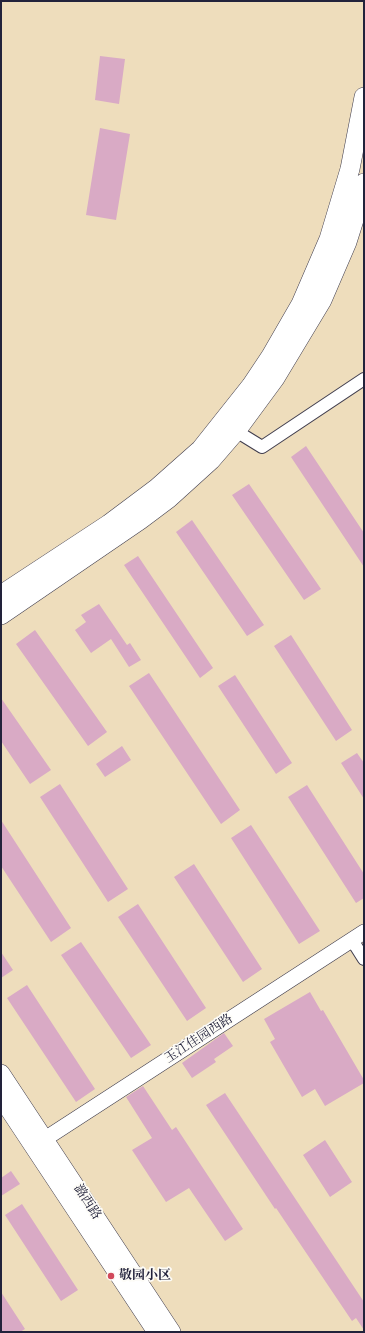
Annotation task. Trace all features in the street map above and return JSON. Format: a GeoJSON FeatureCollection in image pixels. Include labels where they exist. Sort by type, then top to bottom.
{"type":"FeatureCollection","features":[{"type":"Feature","properties":{"kind":"main road"},"geometry":{"type":"LineString","coordinates":[[1,595],[109,524],[157,488],[200,449],[251,386],[271,356],[301,304],[328,239],[350,170],[364,97]]}},
{"type":"Feature","properties":{"kind":"main road"},"geometry":{"type":"LineString","coordinates":[[1,615],[140,520],[168,499],[211,460],[236,431],[275,378],[322,300],[347,242],[364,183]]}},
{"type":"Feature","properties":{"kind":"main road","name":"潞西路"},"geometry":{"type":"LineString","coordinates":[[1,1073],[39,1143],[156,1332]]}},
{"type":"Feature","properties":{"kind":"main road","name":"潞西路"},"geometry":{"type":"LineString","coordinates":[[1,1098],[39,1143],[172,1332]]}},
{"type":"Feature","properties":{"kind":"street"},"geometry":{"type":"LineString","coordinates":[[236,431],[262,447],[364,379]]}},
{"type":"Feature","properties":{"kind":"street"},"geometry":{"type":"LineString","coordinates":[[358,936],[364,959]]}},
{"type":"Feature","properties":{"kind":"street","name":"玉江佳园西路"},"geometry":{"type":"LineString","coordinates":[[39,1143],[358,936]]}},
{"type":"Feature","properties":{"kind":"building"},"geometry":{"type":"Polygon","coordinates":[[[100,56],[125,59],[119,104],[95,100],[100,56]]]}},
{"type":"Feature","properties":{"kind":"building"},"geometry":{"type":"Polygon","coordinates":[[[100,128],[130,134],[116,220],[86,215],[100,128]]]}},
{"type":"Feature","properties":{"kind":"building"},"geometry":{"type":"Polygon","coordinates":[[[306,446],[364,533],[364,567],[291,457],[306,446]]]}},
{"type":"Feature","properties":{"kind":"building"},"geometry":{"type":"Polygon","coordinates":[[[249,484],[321,589],[304,600],[232,495],[249,484]]]}},
{"type":"Feature","properties":{"kind":"building"},"geometry":{"type":"Polygon","coordinates":[[[192,520],[264,625],[247,636],[176,532],[192,520]]]}},
{"type":"Feature","properties":{"kind":"building"},"geometry":{"type":"Polygon","coordinates":[[[138,556],[213,668],[200,678],[124,565],[138,556]]]}},
{"type":"Feature","properties":{"kind":"building"},"geometry":{"type":"Polygon","coordinates":[[[99,604],[127,645],[130,643],[141,660],[129,667],[111,639],[91,653],[75,630],[86,622],[81,615],[99,604]]]}},
{"type":"Feature","properties":{"kind":"building"},"geometry":{"type":"Polygon","coordinates":[[[35,630],[107,732],[88,746],[16,644],[35,630]]]}},
{"type":"Feature","properties":{"kind":"building"},"geometry":{"type":"Polygon","coordinates":[[[291,635],[352,730],[336,741],[274,646],[291,635]]]}},
{"type":"Feature","properties":{"kind":"building"},"geometry":{"type":"Polygon","coordinates":[[[149,673],[240,810],[221,824],[129,686],[149,673]]]}},
{"type":"Feature","properties":{"kind":"building"},"geometry":{"type":"Polygon","coordinates":[[[235,675],[292,763],[276,774],[218,686],[235,675]]]}},
{"type":"Feature","properties":{"kind":"building"},"geometry":{"type":"Polygon","coordinates":[[[1,698],[51,770],[30,784],[1,741],[1,698]]]}},
{"type":"Feature","properties":{"kind":"building"},"geometry":{"type":"Polygon","coordinates":[[[122,746],[131,760],[105,777],[96,764],[122,746]]]}},
{"type":"Feature","properties":{"kind":"building"},"geometry":{"type":"Polygon","coordinates":[[[357,753],[364,763],[364,799],[341,763],[357,753]]]}},
{"type":"Feature","properties":{"kind":"building"},"geometry":{"type":"Polygon","coordinates":[[[60,784],[128,889],[108,902],[40,797],[60,784]]]}},
{"type":"Feature","properties":{"kind":"building"},"geometry":{"type":"Polygon","coordinates":[[[307,785],[364,874],[364,898],[356,903],[288,797],[307,785]]]}},
{"type":"Feature","properties":{"kind":"building"},"geometry":{"type":"Polygon","coordinates":[[[1,820],[71,928],[51,942],[1,866],[1,820]]]}},
{"type":"Feature","properties":{"kind":"building"},"geometry":{"type":"Polygon","coordinates":[[[251,825],[320,931],[299,944],[231,838],[251,825]]]}},
{"type":"Feature","properties":{"kind":"building"},"geometry":{"type":"Polygon","coordinates":[[[194,864],[262,969],[243,982],[174,877],[194,864]]]}},
{"type":"Feature","properties":{"kind":"building"},"geometry":{"type":"Polygon","coordinates":[[[138,904],[206,1008],[187,1021],[118,917],[138,904]]]}},
{"type":"Feature","properties":{"kind":"building"},"geometry":{"type":"Polygon","coordinates":[[[81,942],[151,1045],[131,1058],[61,955],[81,942]]]}},
{"type":"Feature","properties":{"kind":"building"},"geometry":{"type":"Polygon","coordinates":[[[1,952],[13,970],[1,978],[1,952]]]}},
{"type":"Feature","properties":{"kind":"building"},"geometry":{"type":"Polygon","coordinates":[[[27,985],[95,1089],[76,1102],[7,998],[27,985]]]}},
{"type":"Feature","properties":{"kind":"building"},"geometry":{"type":"Polygon","coordinates":[[[310,992],[321,1011],[323,1010],[364,1080],[364,1083],[325,1106],[315,1089],[302,1097],[270,1042],[275,1039],[264,1019],[310,992]]]}},
{"type":"Feature","properties":{"kind":"building"},"geometry":{"type":"Polygon","coordinates":[[[224,1033],[233,1046],[214,1059],[216,1062],[192,1078],[182,1063],[224,1033]]]}},
{"type":"Feature","properties":{"kind":"building"},"geometry":{"type":"Polygon","coordinates":[[[143,1086],[172,1130],[176,1127],[243,1229],[225,1241],[189,1188],[166,1202],[132,1150],[152,1138],[126,1097],[143,1086]]]}},
{"type":"Feature","properties":{"kind":"building"},"geometry":{"type":"Polygon","coordinates":[[[225,1093],[364,1302],[364,1330],[356,1318],[352,1321],[206,1105],[225,1093]]]}},
{"type":"Feature","properties":{"kind":"building"},"geometry":{"type":"Polygon","coordinates":[[[325,1140],[352,1182],[330,1197],[303,1155],[325,1140]]]}},
{"type":"Feature","properties":{"kind":"building"},"geometry":{"type":"Polygon","coordinates":[[[11,1171],[20,1184],[1,1196],[1,1178],[11,1171]]]}},
{"type":"Feature","properties":{"kind":"building"},"geometry":{"type":"Polygon","coordinates":[[[22,1204],[78,1290],[61,1301],[5,1215],[22,1204]]]}},
{"type":"Feature","properties":{"kind":"building"},"geometry":{"type":"Polygon","coordinates":[[[1,1292],[25,1329],[20,1332],[1,1332],[1,1292]]]}},
{"type":"Feature","properties":{"kind":"place","name":"敬园小区"},"geometry":{"type":"Point","coordinates":[111,1276]}}]}
